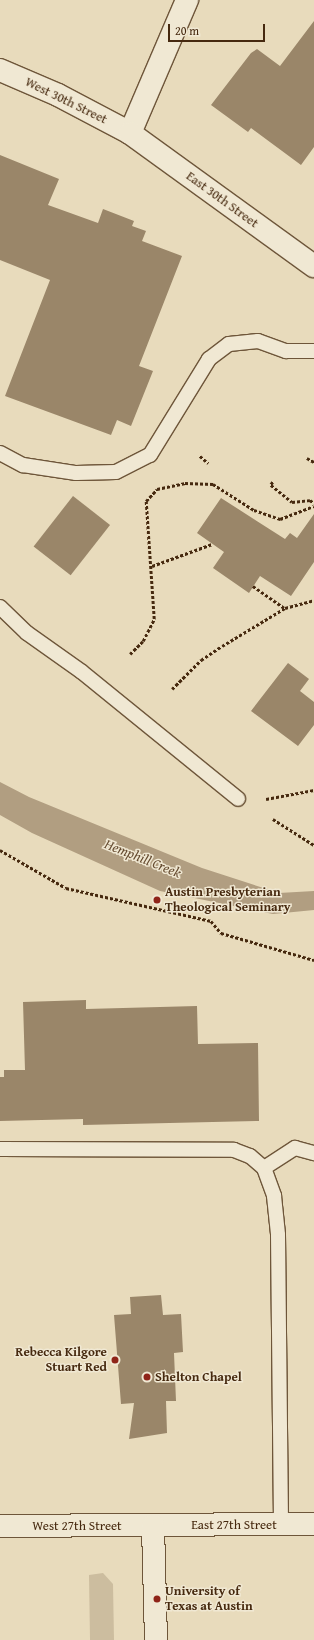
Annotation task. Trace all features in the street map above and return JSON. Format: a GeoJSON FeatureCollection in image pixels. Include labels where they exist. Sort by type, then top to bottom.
{"type":"FeatureCollection","features":[{"type":"Feature","properties":{"kind":"street"},"geometry":{"type":"LineString","coordinates":[[130,133],[186,0]]}},
{"type":"Feature","properties":{"kind":"street","name":"West 30th Street"},"geometry":{"type":"LineString","coordinates":[[0,70],[58,94],[130,133]]}},
{"type":"Feature","properties":{"kind":"street","name":"East 30th Street"},"geometry":{"type":"LineString","coordinates":[[130,133],[314,266]]}},
{"type":"Feature","properties":{"kind":"street","name":"East 27th Street"},"geometry":{"type":"LineString","coordinates":[[153,1526],[314,1524]]}},
{"type":"Feature","properties":{"kind":"street","name":"West 27th Street"},"geometry":{"type":"LineString","coordinates":[[0,1526],[153,1526]]}},
{"type":"Feature","properties":{"kind":"street"},"geometry":{"type":"LineString","coordinates":[[153,1526],[156,1640]]}},
{"type":"Feature","properties":{"kind":"lane"},"geometry":{"type":"LineString","coordinates":[[0,453],[23,465],[76,473],[116,472],[150,455],[209,358],[229,344],[258,341],[286,351],[314,351]]}},
{"type":"Feature","properties":{"kind":"lane"},"geometry":{"type":"LineString","coordinates":[[0,607],[27,633],[82,672],[238,798]]}},
{"type":"Feature","properties":{"kind":"lane"},"geometry":{"type":"LineString","coordinates":[[264,1168],[295,1148],[314,1153]]}},
{"type":"Feature","properties":{"kind":"lane"},"geometry":{"type":"LineString","coordinates":[[0,1149],[234,1150],[250,1156],[264,1168],[274,1196],[278,1235],[281,1524]]}},
{"type":"Feature","properties":{"kind":"path"},"geometry":{"type":"LineString","coordinates":[[200,456],[208,463]]}},
{"type":"Feature","properties":{"kind":"path"},"geometry":{"type":"LineString","coordinates":[[307,458],[314,462]]}},
{"type":"Feature","properties":{"kind":"path"},"geometry":{"type":"LineString","coordinates":[[273,482],[271,485],[292,502],[310,500],[314,503]]}},
{"type":"Feature","properties":{"kind":"path"},"geometry":{"type":"LineString","coordinates":[[130,654],[143,641],[154,619],[152,566],[146,501],[158,489],[185,483],[213,484],[254,510],[280,519],[314,506]]}},
{"type":"Feature","properties":{"kind":"path"},"geometry":{"type":"LineString","coordinates":[[152,566],[212,544]]}},
{"type":"Feature","properties":{"kind":"path"},"geometry":{"type":"LineString","coordinates":[[253,586],[285,608]]}},
{"type":"Feature","properties":{"kind":"path"},"geometry":{"type":"LineString","coordinates":[[172,689],[201,660],[285,608],[314,600]]}},
{"type":"Feature","properties":{"kind":"path"},"geometry":{"type":"LineString","coordinates":[[266,799],[314,790]]}},
{"type":"Feature","properties":{"kind":"path"},"geometry":{"type":"LineString","coordinates":[[272,819],[314,845]]}},
{"type":"Feature","properties":{"kind":"path"},"geometry":{"type":"LineString","coordinates":[[0,850],[66,888],[211,921],[221,933],[314,960]]}},
{"type":"Feature","properties":{"kind":"shaded area"},"geometry":{"type":"Polygon","coordinates":[[[103,1573],[113,1584],[114,1640],[90,1640],[89,1575],[103,1573]]]}},
{"type":"Feature","properties":{"kind":"water","name":"Hemphill Creek"},"geometry":{"type":"Polygon","coordinates":[[[0,782],[29,797],[202,868],[279,893],[314,891],[314,910],[273,914],[160,891],[32,833],[0,815],[0,782]]]}},
{"type":"Feature","properties":{"kind":"building"},"geometry":{"type":"Polygon","coordinates":[[[314,21],[314,147],[301,165],[251,128],[248,132],[211,105],[251,53],[257,49],[280,66],[314,21]]]}},
{"type":"Feature","properties":{"kind":"building"},"geometry":{"type":"Polygon","coordinates":[[[0,155],[59,179],[48,205],[98,223],[103,209],[134,221],[132,226],[146,231],[142,241],[182,256],[139,366],[153,371],[131,426],[117,420],[111,435],[5,396],[50,280],[0,260],[0,155]]]}},
{"type":"Feature","properties":{"kind":"building"},"geometry":{"type":"Polygon","coordinates":[[[73,496],[110,525],[71,575],[34,546],[73,496]]]}},
{"type":"Feature","properties":{"kind":"building"},"geometry":{"type":"Polygon","coordinates":[[[221,498],[285,539],[290,533],[297,538],[314,514],[314,562],[291,596],[260,576],[249,593],[213,568],[224,552],[197,533],[221,498]]]}},
{"type":"Feature","properties":{"kind":"building"},"geometry":{"type":"Polygon","coordinates":[[[288,663],[309,679],[300,691],[314,702],[314,725],[298,746],[251,711],[288,663]]]}},
{"type":"Feature","properties":{"kind":"building"},"geometry":{"type":"Polygon","coordinates":[[[86,1000],[86,1009],[197,1006],[198,1044],[258,1043],[259,1121],[83,1125],[83,1119],[0,1121],[0,1077],[4,1077],[4,1070],[25,1070],[23,1002],[86,1000]]]}},
{"type":"Feature","properties":{"kind":"building","name":"Shelton Chapel"},"geometry":{"type":"Polygon","coordinates":[[[161,1295],[163,1315],[181,1314],[183,1352],[174,1353],[176,1401],[166,1401],[167,1433],[129,1439],[134,1403],[121,1404],[114,1315],[131,1314],[130,1297],[161,1295]]]}},
{"type":"Feature","properties":{"kind":"place","name":"Austin Presbyterian Theological Seminary"},"geometry":{"type":"Point","coordinates":[157,900]}},
{"type":"Feature","properties":{"kind":"place","name":"Rebecca Kilgore Stuart Red"},"geometry":{"type":"Point","coordinates":[115,1360]}},
{"type":"Feature","properties":{"kind":"place","name":"Shelton Chapel"},"geometry":{"type":"Point","coordinates":[147,1377]}},
{"type":"Feature","properties":{"kind":"place","name":"University of Texas at Austin"},"geometry":{"type":"Point","coordinates":[157,1599]}}]}
